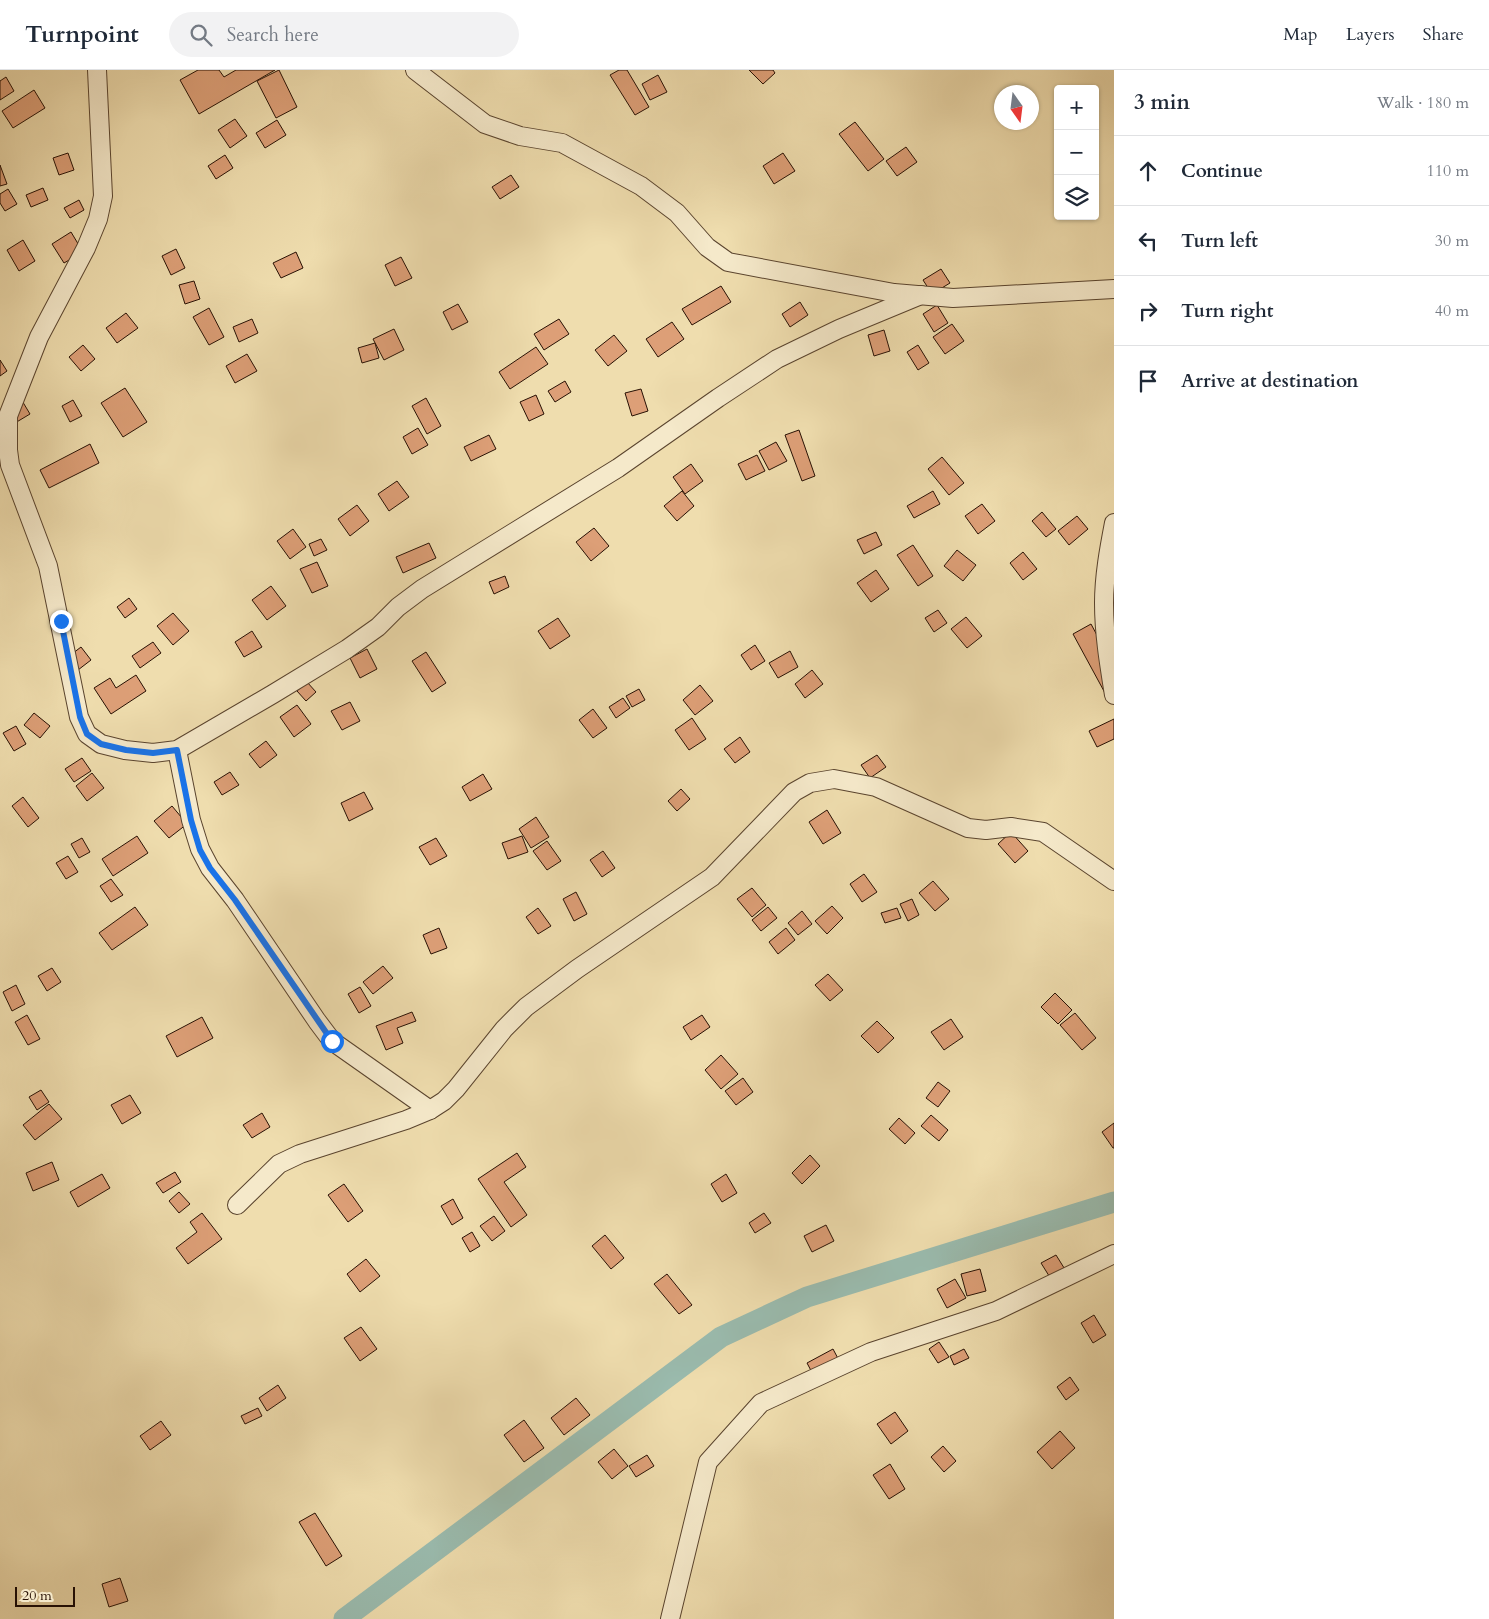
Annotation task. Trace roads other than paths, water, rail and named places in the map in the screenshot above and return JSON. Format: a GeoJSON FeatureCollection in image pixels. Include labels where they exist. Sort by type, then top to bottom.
{"type":"FeatureCollection","features":[{"type":"Feature","properties":{"kind":"street"},"geometry":{"type":"LineString","coordinates":[[98,70],[103,196],[98,219],[86,248],[39,338],[8,416],[8,450],[10,465],[48,566],[80,717],[87,734],[101,744],[126,750],[153,753],[177,750],[347,649],[378,627],[398,607],[422,589],[618,468],[777,359],[839,329],[921,295]]}},
{"type":"Feature","properties":{"kind":"street"},"geometry":{"type":"LineString","coordinates":[[415,70],[485,124],[520,136],[562,144],[641,186],[676,213],[707,247],[728,262],[885,292],[953,298],[1114,290]]}},
{"type":"Feature","properties":{"kind":"street"},"geometry":{"type":"LineString","coordinates":[[1114,522],[1108,556],[1104,602],[1107,655],[1114,695]]}},
{"type":"Feature","properties":{"kind":"street"},"geometry":{"type":"LineString","coordinates":[[177,750],[191,820],[200,850],[210,868],[235,900],[317,1021],[332,1041],[430,1110]]}},
{"type":"Feature","properties":{"kind":"street"},"geometry":{"type":"LineString","coordinates":[[238,1205],[279,1164],[300,1154],[406,1120],[430,1110],[444,1101],[456,1089],[504,1029],[526,1007],[577,969],[712,876],[794,792],[810,783],[834,778],[876,787],[968,828],[986,830],[1011,827],[1043,832],[1114,881]]}},
{"type":"Feature","properties":{"kind":"street"},"geometry":{"type":"LineString","coordinates":[[670,1619],[708,1462],[761,1403],[871,1352],[996,1311],[1114,1254]]}},
{"type":"Feature","properties":{"kind":"waterway"},"geometry":{"type":"LineString","coordinates":[[344,1619],[721,1337],[807,1297],[1114,1202]]}}]}
